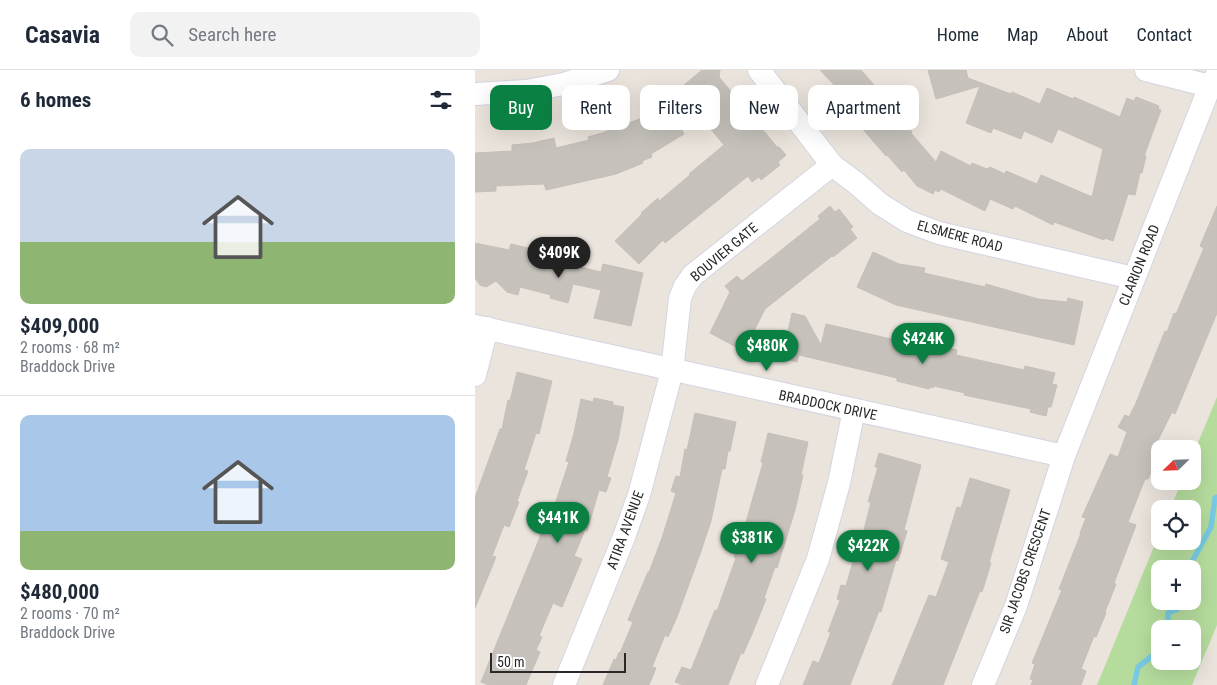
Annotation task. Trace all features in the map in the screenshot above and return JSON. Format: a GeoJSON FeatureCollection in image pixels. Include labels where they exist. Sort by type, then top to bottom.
{"type":"FeatureCollection","features":[{"type":"Feature","properties":{"kind":"street"},"geometry":{"type":"LineString","coordinates":[[475,94],[527,91],[564,84],[608,70]]}},
{"type":"Feature","properties":{"kind":"street","name":"ELSMERE ROAD"},"geometry":{"type":"LineString","coordinates":[[759,70],[832,165],[857,183],[880,204],[907,221],[939,233],[1133,278]]}},
{"type":"Feature","properties":{"kind":"street"},"geometry":{"type":"LineString","coordinates":[[1146,70],[1213,81]]}},
{"type":"Feature","properties":{"kind":"street","name":"CLARION ROAD"},"geometry":{"type":"LineString","coordinates":[[1064,456],[1133,278],[1213,81]]}},
{"type":"Feature","properties":{"kind":"street","name":"BOUVIER GATE"},"geometry":{"type":"LineString","coordinates":[[672,370],[680,298],[685,286],[693,275],[832,165]]}},
{"type":"Feature","properties":{"kind":"street"},"geometry":{"type":"LineString","coordinates":[[475,375],[481,327]]}},
{"type":"Feature","properties":{"kind":"street","name":"BRADDOCK DRIVE"},"geometry":{"type":"LineString","coordinates":[[481,327],[1064,456]]}},
{"type":"Feature","properties":{"kind":"street","name":"ATIRA AVENUE"},"geometry":{"type":"LineString","coordinates":[[564,685],[624,537],[639,494],[672,370]]}},
{"type":"Feature","properties":{"kind":"street"},"geometry":{"type":"LineString","coordinates":[[767,685],[818,559],[839,483],[854,410]]}},
{"type":"Feature","properties":{"kind":"street","name":"SIR JACOBS CRESCENT"},"geometry":{"type":"LineString","coordinates":[[983,685],[1015,606],[1064,456]]}},
{"type":"Feature","properties":{"kind":"green space"},"geometry":{"type":"Polygon","coordinates":[[[1217,397],[1217,625],[1201,663],[1201,620],[1151,620],[1151,670],[1198,670],[1192,685],[1097,685],[1153,550],[1201,550],[1201,500],[1174,500],[1178,490],[1201,490],[1201,440],[1199,440],[1217,397]]]}},
{"type":"Feature","properties":{"kind":"building"},"geometry":{"type":"Polygon","coordinates":[[[702,70],[720,70],[719,77],[730,90],[730,130],[763,130],[786,155],[778,162],[780,165],[761,180],[759,177],[752,182],[748,176],[665,243],[663,240],[639,264],[615,241],[658,198],[659,201],[724,145],[712,130],[720,130],[720,85],[684,85],[702,70]]]}},
{"type":"Feature","properties":{"kind":"building"},"geometry":{"type":"Polygon","coordinates":[[[820,70],[861,70],[874,85],[834,85],[820,70]]]}},
{"type":"Feature","properties":{"kind":"building"},"geometry":{"type":"Polygon","coordinates":[[[928,70],[966,70],[968,78],[1011,94],[1012,92],[1040,104],[1047,88],[1073,99],[1074,97],[1120,117],[1127,98],[1134,101],[1136,97],[1159,106],[1158,109],[1161,110],[1144,156],[1146,156],[1135,195],[1128,194],[1113,241],[1105,238],[1104,240],[1054,222],[1053,225],[1015,206],[1013,209],[990,199],[985,211],[941,189],[939,192],[935,190],[933,194],[917,186],[904,170],[902,172],[864,130],[910,130],[936,162],[941,151],[971,166],[972,163],[987,169],[990,167],[1005,174],[1006,171],[1037,184],[1041,175],[1092,197],[1103,149],[1058,129],[1052,143],[1024,131],[1021,139],[993,128],[991,133],[966,123],[980,86],[936,99],[928,70]]]}},
{"type":"Feature","properties":{"kind":"building"},"geometry":{"type":"Polygon","coordinates":[[[640,119],[640,130],[682,130],[684,134],[651,154],[652,157],[642,161],[643,163],[616,174],[546,190],[544,184],[496,186],[496,191],[475,192],[475,153],[512,151],[512,145],[554,138],[556,148],[589,140],[588,137],[610,130],[630,130],[630,122],[640,119]]]}},
{"type":"Feature","properties":{"kind":"building"},"geometry":{"type":"Polygon","coordinates":[[[830,206],[835,212],[839,209],[853,227],[850,229],[857,238],[765,309],[744,351],[710,333],[730,292],[725,286],[737,276],[742,281],[820,219],[818,216],[830,206]]]}},
{"type":"Feature","properties":{"kind":"building"},"geometry":{"type":"Polygon","coordinates":[[[1217,206],[1217,313],[1175,414],[1172,412],[1158,440],[1151,440],[1151,471],[1148,479],[1145,479],[1128,522],[1136,525],[1114,583],[1116,584],[1106,613],[1096,637],[1094,636],[1081,669],[1086,671],[1081,685],[1031,685],[1033,680],[1030,679],[1035,664],[1032,663],[1062,590],[1059,589],[1086,518],[1082,517],[1110,454],[1118,457],[1127,432],[1118,427],[1125,415],[1129,417],[1136,403],[1165,331],[1167,332],[1174,313],[1176,314],[1204,248],[1200,246],[1217,206]]]}},
{"type":"Feature","properties":{"kind":"building"},"geometry":{"type":"Polygon","coordinates":[[[475,243],[509,250],[511,244],[544,252],[542,258],[601,272],[603,264],[643,273],[631,326],[594,318],[601,290],[573,284],[568,303],[550,298],[551,295],[520,287],[518,295],[507,292],[496,281],[486,287],[480,285],[475,278],[475,243]]]}},
{"type":"Feature","properties":{"kind":"building"},"geometry":{"type":"Polygon","coordinates":[[[873,252],[899,264],[925,268],[924,273],[985,287],[986,284],[1038,299],[1067,302],[1068,298],[1083,302],[1074,345],[896,305],[857,287],[873,252]]]}},
{"type":"Feature","properties":{"kind":"building"},"geometry":{"type":"Polygon","coordinates":[[[792,313],[805,316],[821,345],[826,324],[891,339],[957,350],[956,355],[1024,370],[1025,366],[1055,373],[1052,384],[1057,385],[1051,407],[1048,407],[1046,416],[1030,412],[1031,409],[964,395],[965,393],[934,386],[929,389],[897,381],[897,378],[799,355],[797,362],[782,358],[792,313]]]}},
{"type":"Feature","properties":{"kind":"building"},"geometry":{"type":"Polygon","coordinates":[[[517,372],[552,381],[539,434],[536,433],[524,470],[528,471],[517,501],[519,502],[509,527],[504,525],[492,556],[496,557],[475,608],[475,498],[500,429],[502,429],[508,400],[510,401],[517,372]]]}},
{"type":"Feature","properties":{"kind":"building"},"geometry":{"type":"Polygon","coordinates":[[[594,398],[613,402],[613,405],[624,407],[618,440],[607,477],[611,478],[606,492],[599,490],[587,531],[585,530],[574,556],[582,559],[562,607],[553,603],[539,636],[542,637],[536,650],[540,652],[526,685],[489,685],[481,682],[544,527],[547,528],[569,462],[566,461],[581,399],[593,402],[594,398]]]}},
{"type":"Feature","properties":{"kind":"building"},"geometry":{"type":"Polygon","coordinates":[[[695,413],[736,422],[730,451],[728,451],[725,469],[722,469],[711,521],[701,551],[677,617],[668,637],[665,635],[652,667],[656,668],[649,685],[603,685],[614,659],[616,660],[620,653],[633,622],[628,620],[662,538],[676,493],[671,491],[676,476],[680,477],[685,449],[687,450],[695,413]]]}},
{"type":"Feature","properties":{"kind":"building"},"geometry":{"type":"Polygon","coordinates":[[[768,433],[808,442],[795,510],[777,568],[775,567],[764,598],[766,599],[752,634],[743,654],[741,653],[728,685],[683,685],[675,682],[682,667],[691,670],[715,610],[717,611],[736,558],[734,557],[740,543],[763,463],[761,462],[768,433]]]}},
{"type":"Feature","properties":{"kind":"building"},"geometry":{"type":"Polygon","coordinates":[[[879,453],[921,465],[904,530],[907,531],[898,561],[896,560],[881,612],[879,611],[850,685],[803,685],[813,661],[819,663],[831,632],[828,632],[840,600],[837,599],[841,585],[846,586],[857,548],[852,547],[856,532],[863,534],[871,502],[868,502],[878,467],[875,467],[879,453]]]}},
{"type":"Feature","properties":{"kind":"building"},"geometry":{"type":"Polygon","coordinates":[[[970,478],[1010,490],[982,592],[980,591],[943,685],[892,685],[929,595],[936,597],[949,562],[941,559],[957,507],[961,508],[970,478]]]}},
{"type":"Feature","properties":{"kind":"waterway"},"geometry":{"type":"LineString","coordinates":[[1193,560],[1211,527],[1215,498],[1217,497]]}},
{"type":"Feature","properties":{"kind":"waterway"},"geometry":{"type":"LineString","coordinates":[[1168,620],[1168,613],[1176,610]]}},
{"type":"Feature","properties":{"kind":"waterway"},"geometry":{"type":"LineString","coordinates":[[1134,685],[1138,667],[1151,657]]}}]}
